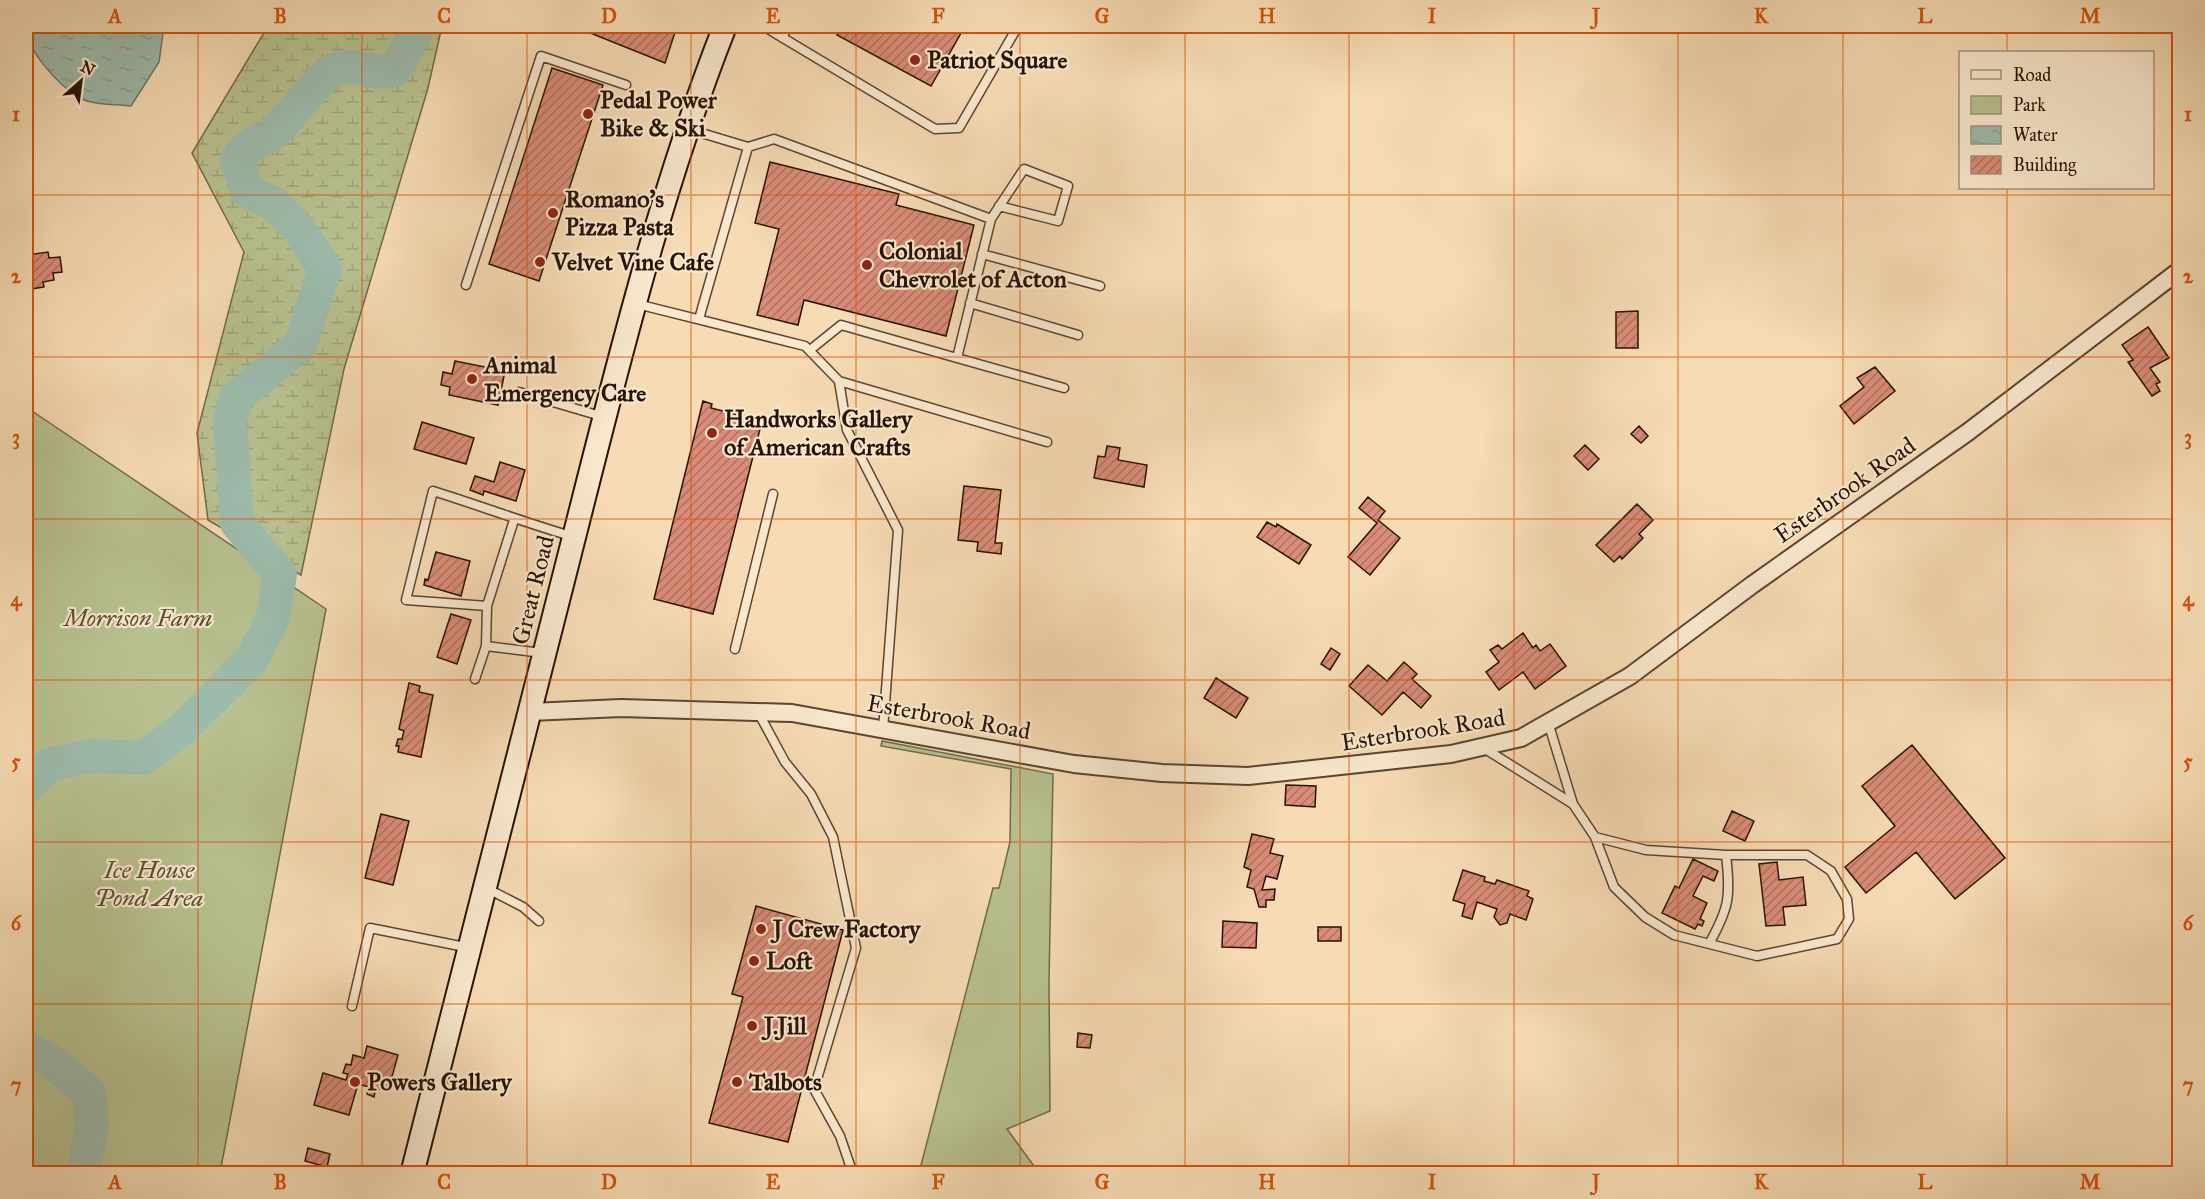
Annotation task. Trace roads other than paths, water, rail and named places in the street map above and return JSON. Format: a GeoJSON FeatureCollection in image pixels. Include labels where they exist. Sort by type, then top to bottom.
{"type":"FeatureCollection","features":[{"type":"Feature","properties":{"kind":"main road","name":"Great Road"},"geometry":{"type":"LineString","coordinates":[[412,1173],[604,417],[656,225],[725,26]]}},
{"type":"Feature","properties":{"kind":"street","name":"Esterbrook Road"},"geometry":{"type":"LineString","coordinates":[[530,712],[621,708],[792,713],[1074,764],[1162,773],[1238,776],[1360,766],[1450,754],[1521,738],[1630,676],[1752,585],[1968,432],[2180,270]]}},
{"type":"Feature","properties":{"kind":"lane"},"geometry":{"type":"LineString","coordinates":[[763,26],[935,129],[959,128],[1017,26]]}},
{"type":"Feature","properties":{"kind":"lane"},"geometry":{"type":"LineString","coordinates":[[782,37],[789,26]]}},
{"type":"Feature","properties":{"kind":"lane"},"geometry":{"type":"LineString","coordinates":[[466,285],[541,56],[626,85]]}},
{"type":"Feature","properties":{"kind":"lane"},"geometry":{"type":"LineString","coordinates":[[688,129],[748,147],[774,139],[991,219]]}},
{"type":"Feature","properties":{"kind":"lane"},"geometry":{"type":"LineString","coordinates":[[699,319],[748,147]]}},
{"type":"Feature","properties":{"kind":"lane"},"geometry":{"type":"LineString","coordinates":[[957,358],[991,219],[999,206],[1024,169],[1068,186],[1058,221],[999,206]]}},
{"type":"Feature","properties":{"kind":"lane"},"geometry":{"type":"LineString","coordinates":[[982,254],[1100,286]]}},
{"type":"Feature","properties":{"kind":"lane"},"geometry":{"type":"LineString","coordinates":[[970,303],[1078,335]]}},
{"type":"Feature","properties":{"kind":"lane"},"geometry":{"type":"LineString","coordinates":[[636,304],[805,346],[839,381],[1047,442]]}},
{"type":"Feature","properties":{"kind":"lane"},"geometry":{"type":"LineString","coordinates":[[810,350],[841,325],[1064,388]]}},
{"type":"Feature","properties":{"kind":"lane"},"geometry":{"type":"LineString","coordinates":[[839,381],[847,430],[898,530],[883,730]]}},
{"type":"Feature","properties":{"kind":"lane"},"geometry":{"type":"LineString","coordinates":[[519,392],[604,417]]}},
{"type":"Feature","properties":{"kind":"lane"},"geometry":{"type":"LineString","coordinates":[[487,606],[406,600],[433,491],[496,511],[514,520],[574,537]]}},
{"type":"Feature","properties":{"kind":"lane"},"geometry":{"type":"LineString","coordinates":[[735,649],[773,494]]}},
{"type":"Feature","properties":{"kind":"lane"},"geometry":{"type":"LineString","coordinates":[[475,679],[486,645],[487,606],[514,520]]}},
{"type":"Feature","properties":{"kind":"lane"},"geometry":{"type":"LineString","coordinates":[[486,645],[544,653]]}},
{"type":"Feature","properties":{"kind":"lane"},"geometry":{"type":"LineString","coordinates":[[758,711],[785,762],[811,794],[833,837],[856,948],[814,1089],[840,1136],[853,1173]]}},
{"type":"Feature","properties":{"kind":"lane"},"geometry":{"type":"LineString","coordinates":[[1548,722],[1573,804],[1595,837],[1614,887],[1645,917],[1674,935],[1757,956],[1838,939],[1849,919],[1847,899],[1831,871],[1807,855],[1726,855],[1646,850],[1595,837]]}},
{"type":"Feature","properties":{"kind":"lane"},"geometry":{"type":"LineString","coordinates":[[1482,747],[1573,804]]}},
{"type":"Feature","properties":{"kind":"lane"},"geometry":{"type":"LineString","coordinates":[[1709,944],[1723,920],[1731,892],[1726,855]]}},
{"type":"Feature","properties":{"kind":"lane"},"geometry":{"type":"LineString","coordinates":[[485,888],[523,907],[539,921]]}},
{"type":"Feature","properties":{"kind":"lane"},"geometry":{"type":"LineString","coordinates":[[352,1006],[370,928],[470,948]]}},
{"type":"Feature","properties":{"kind":"water"},"geometry":{"type":"Polygon","coordinates":[[[26,26],[164,26],[159,62],[131,106],[91,102],[72,92],[53,76],[37,56],[27,35],[26,26]]]}},
{"type":"Feature","properties":{"kind":"waterway"},"geometry":{"type":"LineString","coordinates":[[26,788],[49,765],[91,756],[143,758],[180,731],[252,659],[273,618],[280,574],[237,523],[230,420],[236,398],[300,345],[325,269],[300,231],[276,205],[246,190],[237,160],[247,148],[277,130],[331,71],[346,67],[380,72],[396,69],[415,35],[417,26]]}},
{"type":"Feature","properties":{"kind":"waterway"},"geometry":{"type":"LineString","coordinates":[[26,1047],[55,1064],[89,1093],[92,1123],[83,1174]]}},
{"type":"Feature","properties":{"kind":"place","name":"Patriot Square"},"geometry":{"type":"Point","coordinates":[915,60]}},
{"type":"Feature","properties":{"kind":"place","name":"Pedal Power Bike & Ski"},"geometry":{"type":"Point","coordinates":[588,114]}},
{"type":"Feature","properties":{"kind":"place","name":"Romano's Pizza Pasta"},"geometry":{"type":"Point","coordinates":[553,213]}},
{"type":"Feature","properties":{"kind":"place","name":"Velvet Vine Cafe"},"geometry":{"type":"Point","coordinates":[540,262]}},
{"type":"Feature","properties":{"kind":"place","name":"Colonial Chevrolet of Acton"},"geometry":{"type":"Point","coordinates":[867,265]}},
{"type":"Feature","properties":{"kind":"place","name":"Animal Emergency Care"},"geometry":{"type":"Point","coordinates":[472,379]}},
{"type":"Feature","properties":{"kind":"place","name":"Handworks Gallery of American Crafts"},"geometry":{"type":"Point","coordinates":[712,433]}},
{"type":"Feature","properties":{"kind":"place","name":"J Crew Factory"},"geometry":{"type":"Point","coordinates":[761,929]}},
{"type":"Feature","properties":{"kind":"place","name":"Loft"},"geometry":{"type":"Point","coordinates":[754,961]}},
{"type":"Feature","properties":{"kind":"place","name":"J.Jill"},"geometry":{"type":"Point","coordinates":[752,1026]}},
{"type":"Feature","properties":{"kind":"place","name":"Powers Gallery"},"geometry":{"type":"Point","coordinates":[355,1082]}},
{"type":"Feature","properties":{"kind":"place","name":"Talbots"},"geometry":{"type":"Point","coordinates":[737,1082]}},
{"type":"Feature","properties":{"kind":"park label","name":"Morrison Farm"},"geometry":{"type":"Point","coordinates":[138,618]}},
{"type":"Feature","properties":{"kind":"park label","name":"Ice House Pond Area"},"geometry":{"type":"Point","coordinates":[149,884]}}]}
